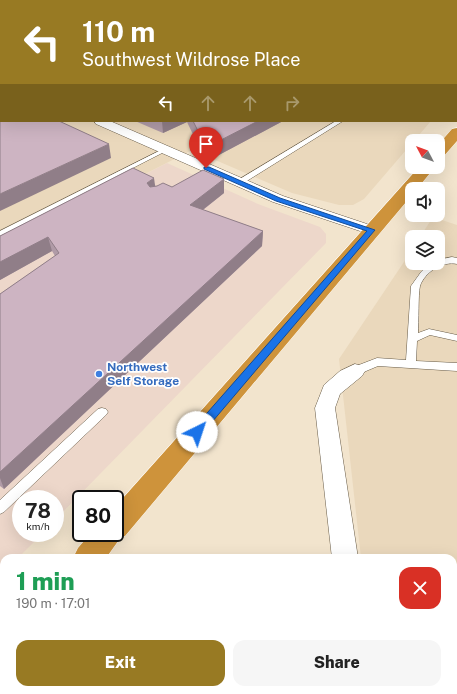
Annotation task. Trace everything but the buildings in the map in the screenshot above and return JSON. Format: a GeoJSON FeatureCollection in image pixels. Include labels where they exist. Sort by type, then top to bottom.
{"type":"FeatureCollection","features":[{"type":"Feature","properties":{"kind":"highway"},"geometry":{"type":"LineString","coordinates":[[445,146],[457,132]]}},
{"type":"Feature","properties":{"kind":"highway"},"geometry":{"type":"LineString","coordinates":[[124,516],[420,174]]}},
{"type":"Feature","properties":{"kind":"highway"},"geometry":{"type":"LineString","coordinates":[[91,554],[101,542]]}},
{"type":"Feature","properties":{"kind":"street"},"geometry":{"type":"LineString","coordinates":[[102,122],[166,150],[203,170],[239,182],[278,199],[371,230]]}},
{"type":"Feature","properties":{"kind":"street"},"geometry":{"type":"LineString","coordinates":[[344,554],[324,408],[331,390],[347,376],[355,372]]}},
{"type":"Feature","properties":{"kind":"lane"},"geometry":{"type":"LineString","coordinates":[[239,182],[338,122]]}},
{"type":"Feature","properties":{"kind":"lane"},"geometry":{"type":"LineString","coordinates":[[0,234],[166,150]]}},
{"type":"Feature","properties":{"kind":"lane"},"geometry":{"type":"LineString","coordinates":[[445,262],[452,260],[457,261]]}},
{"type":"Feature","properties":{"kind":"lane"},"geometry":{"type":"LineString","coordinates":[[411,364],[416,286],[428,270]]}},
{"type":"Feature","properties":{"kind":"lane"},"geometry":{"type":"LineString","coordinates":[[412,340],[429,332],[457,338]]}},
{"type":"Feature","properties":{"kind":"lane"},"geometry":{"type":"LineString","coordinates":[[355,372],[377,362],[457,367]]}},
{"type":"Feature","properties":{"kind":"lane"},"geometry":{"type":"LineString","coordinates":[[0,508],[102,412]]}},
{"type":"Feature","properties":{"kind":"shaded area"},"geometry":{"type":"Polygon","coordinates":[[[0,122],[430,122],[420,134],[405,134],[405,151],[364,199],[353,205],[339,205],[292,193],[192,150],[0,248],[0,122]]]}},
{"type":"Feature","properties":{"kind":"shaded area","name":"Northwest Self Storage"},"geometry":{"type":"Polygon","coordinates":[[[167,163],[258,204],[320,227],[326,234],[326,243],[84,490],[72,490],[72,503],[64,511],[64,490],[12,490],[12,542],[34,542],[22,554],[0,554],[0,248],[167,163]]]}},
{"type":"Feature","properties":{"kind":"shaded area"},"geometry":{"type":"Polygon","coordinates":[[[445,221],[457,225],[457,554],[361,554],[339,359],[405,260],[405,270],[445,270],[445,230],[425,230],[430,222],[445,221]]]}},
{"type":"Feature","properties":{"kind":"place","name":"Northwest Self Storage"},"geometry":{"type":"Point","coordinates":[99,374]}},
{"type":"Feature","properties":{"kind":"route"},"geometry":{"type":"LineString","coordinates":[[197,432],[371,230],[278,199],[206,168]]}}]}
